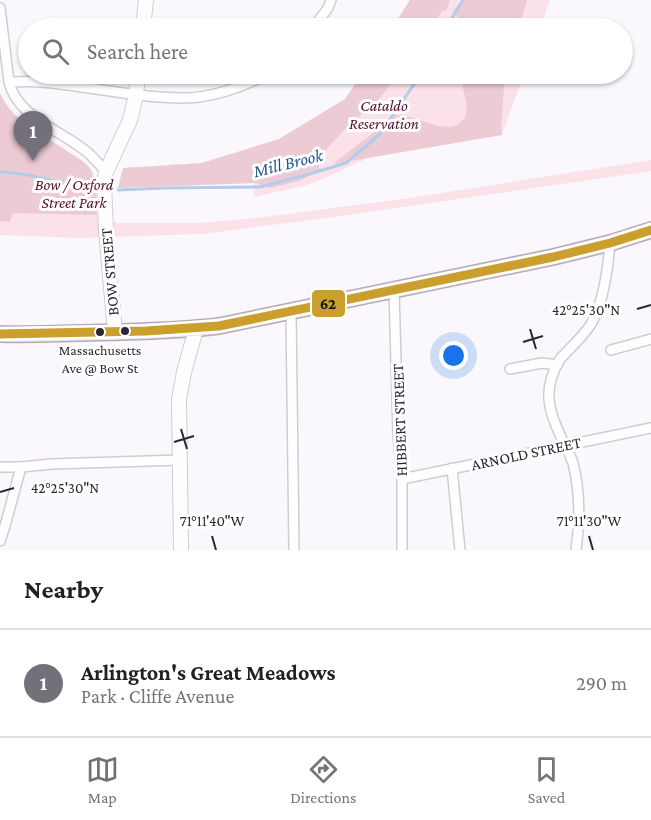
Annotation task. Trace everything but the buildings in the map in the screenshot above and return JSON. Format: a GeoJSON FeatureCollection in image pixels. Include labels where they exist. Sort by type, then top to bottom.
{"type":"FeatureCollection","features":[{"type":"Feature","properties":{"kind":"main road"},"geometry":{"type":"LineString","coordinates":[[0,333],[41,334],[195,329],[230,324],[553,257],[651,230]]}},
{"type":"Feature","properties":{"kind":"street"},"geometry":{"type":"LineString","coordinates":[[144,18],[146,0]]}},
{"type":"Feature","properties":{"kind":"street"},"geometry":{"type":"LineString","coordinates":[[321,18],[331,0]]}},
{"type":"Feature","properties":{"kind":"street"},"geometry":{"type":"LineString","coordinates":[[0,8],[10,88],[19,103],[39,121],[86,152],[106,172]]}},
{"type":"Feature","properties":{"kind":"street"},"geometry":{"type":"LineString","coordinates":[[9,82],[18,82]]}},
{"type":"Feature","properties":{"kind":"street"},"geometry":{"type":"LineString","coordinates":[[65,84],[136,95],[186,98],[225,92],[244,84]]}},
{"type":"Feature","properties":{"kind":"street","name":"BOW STREET"},"geometry":{"type":"LineString","coordinates":[[114,332],[104,183],[106,172],[130,120],[137,84]]}},
{"type":"Feature","properties":{"kind":"street"},"geometry":{"type":"LineString","coordinates":[[576,550],[578,498],[573,461],[565,446],[548,397],[552,375],[557,365],[595,317],[608,269],[610,243]]}},
{"type":"Feature","properties":{"kind":"street","name":"HIBBERT STREET"},"geometry":{"type":"LineString","coordinates":[[394,290],[398,434],[402,479],[402,550]]}},
{"type":"Feature","properties":{"kind":"street"},"geometry":{"type":"LineString","coordinates":[[291,312],[294,550]]}},
{"type":"Feature","properties":{"kind":"street"},"geometry":{"type":"LineString","coordinates":[[181,550],[178,399],[195,329]]}},
{"type":"Feature","properties":{"kind":"street"},"geometry":{"type":"LineString","coordinates":[[611,350],[651,339]]}},
{"type":"Feature","properties":{"kind":"street"},"geometry":{"type":"LineString","coordinates":[[510,369],[542,363],[557,365]]}},
{"type":"Feature","properties":{"kind":"street","name":"ARNOLD STREET"},"geometry":{"type":"LineString","coordinates":[[402,479],[651,428]]}},
{"type":"Feature","properties":{"kind":"street"},"geometry":{"type":"LineString","coordinates":[[0,467],[180,460]]}},
{"type":"Feature","properties":{"kind":"street"},"geometry":{"type":"LineString","coordinates":[[0,541],[21,467]]}},
{"type":"Feature","properties":{"kind":"street"},"geometry":{"type":"LineString","coordinates":[[453,468],[460,550]]}},
{"type":"Feature","properties":{"kind":"green space"},"geometry":{"type":"Polygon","coordinates":[[[410,0],[550,0],[544,18],[398,18],[410,0]]]}},
{"type":"Feature","properties":{"kind":"green space"},"geometry":{"type":"Polygon","coordinates":[[[410,0],[450,0],[446,11],[442,11],[437,18],[398,18],[410,0]]]}},
{"type":"Feature","properties":{"kind":"green space"},"geometry":{"type":"Polygon","coordinates":[[[462,0],[527,0],[521,18],[458,18],[452,12],[462,0]]]}},
{"type":"Feature","properties":{"kind":"green space","name":"Cataldo Reservation"},"geometry":{"type":"Polygon","coordinates":[[[355,84],[520,84],[502,135],[370,157],[316,182],[254,197],[254,183],[118,188],[123,168],[202,163],[279,139],[345,99],[355,84]]]}},
{"type":"Feature","properties":{"kind":"green space"},"geometry":{"type":"Polygon","coordinates":[[[355,84],[391,84],[374,105],[351,123],[320,156],[319,168],[325,169],[298,181],[271,188],[255,183],[118,188],[123,168],[202,163],[279,139],[345,99],[355,84]]]}},
{"type":"Feature","properties":{"kind":"green space"},"geometry":{"type":"Polygon","coordinates":[[[462,84],[504,84],[502,135],[333,164],[396,115],[450,127],[457,125],[465,118],[467,106],[462,84]]]}},
{"type":"Feature","properties":{"kind":"green space","name":"Bow / Oxford Street Park"},"geometry":{"type":"Polygon","coordinates":[[[0,93],[4,103],[16,117],[86,164],[94,182],[97,215],[118,223],[199,223],[257,218],[410,198],[651,160],[651,171],[202,234],[79,238],[0,235],[0,93]]]}},
{"type":"Feature","properties":{"kind":"green space","name":"Bow / Oxford Street Park"},"geometry":{"type":"Polygon","coordinates":[[[0,93],[5,103],[20,119],[90,168],[95,182],[97,215],[13,213],[10,222],[0,221],[0,93]]]}},
{"type":"Feature","properties":{"kind":"waterway","name":"Mill Brook"},"geometry":{"type":"LineString","coordinates":[[452,18],[463,0]]}},
{"type":"Feature","properties":{"kind":"waterway","name":"Mill Brook"},"geometry":{"type":"LineString","coordinates":[[118,190],[260,187],[346,163],[380,134],[414,84]]}},
{"type":"Feature","properties":{"kind":"waterway"},"geometry":{"type":"LineString","coordinates":[[0,172],[23,174],[89,187]]}},
{"type":"Feature","properties":{"kind":"transit line","name":"62"},"geometry":{"type":"LineString","coordinates":[[0,334],[146,331],[219,326],[553,257],[651,230]]}},
{"type":"Feature","properties":{"kind":"place","name":"Arlington's Great Meadows"},"geometry":{"type":"Point","coordinates":[33,161]}},
{"type":"Feature","properties":{"kind":"place","name":"Massachusetts Ave @ Bow St"},"geometry":{"type":"Point","coordinates":[100,332]}}]}
